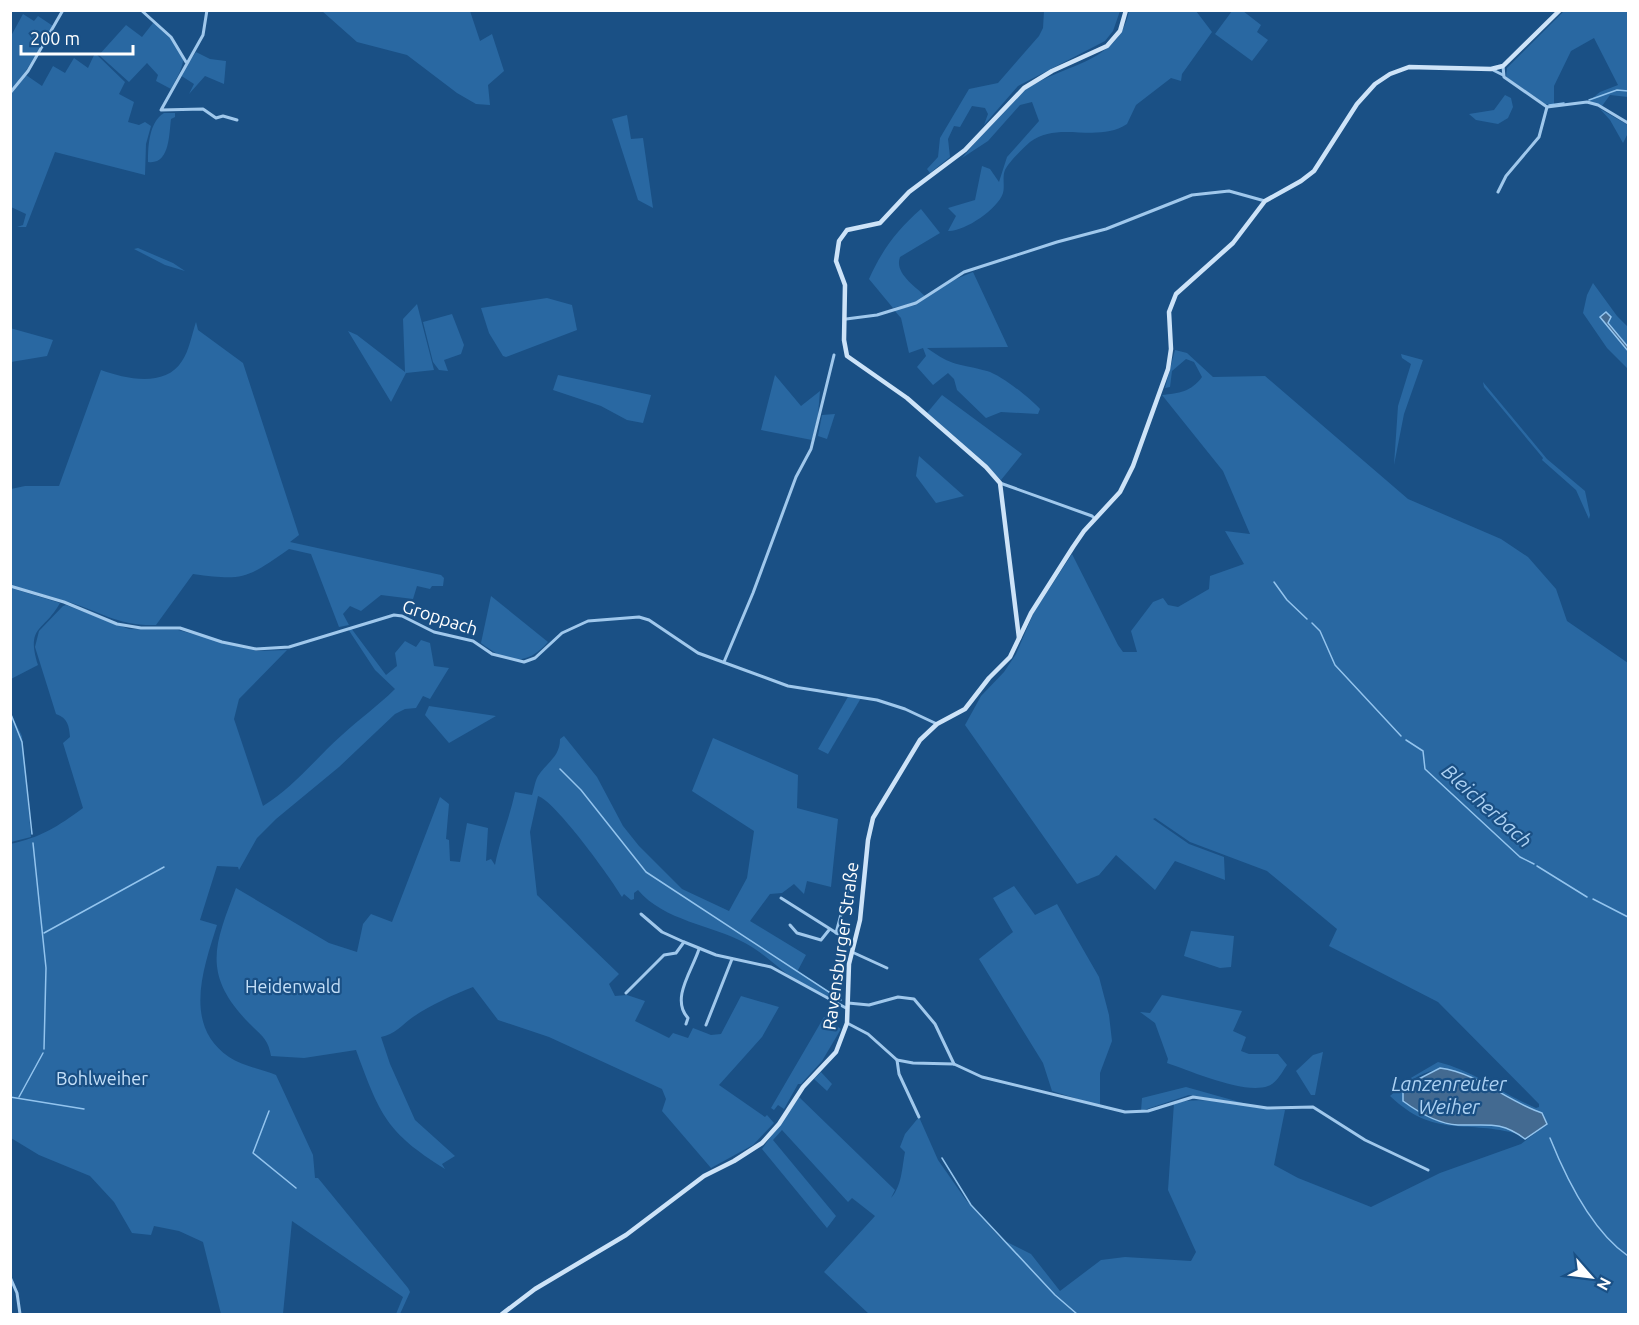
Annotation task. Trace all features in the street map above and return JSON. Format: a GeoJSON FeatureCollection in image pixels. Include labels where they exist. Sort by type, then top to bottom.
{"type":"FeatureCollection","features":[{"type":"Feature","properties":{"kind":"main road"},"geometry":{"type":"LineString","coordinates":[[1019,638],[999,483],[986,467],[907,398],[847,356],[844,351],[845,285],[836,261],[837,249],[843,235],[854,227],[871,226],[880,222],[909,192],[965,150],[1024,88],[1053,71],[1096,54],[1107,46],[1120,31],[1126,10]]}},
{"type":"Feature","properties":{"kind":"main road"},"geometry":{"type":"LineString","coordinates":[[936,724],[957,715],[1010,657],[1037,603],[1095,519],[1114,501],[1126,480],[1164,382],[1171,349],[1169,312],[1182,287],[1233,243],[1265,201],[1301,182],[1314,171],[1369,89],[1403,68],[1491,69],[1503,66],[1560,10]]}},
{"type":"Feature","properties":{"kind":"main road","name":"Ravensburger Straße"},"geometry":{"type":"LineString","coordinates":[[502,1314],[535,1289],[626,1235],[704,1176],[750,1152],[779,1124],[802,1090],[836,1052],[847,1023],[852,952],[860,920],[870,827],[877,809],[920,740],[936,724]]}},
{"type":"Feature","properties":{"kind":"street"},"geometry":{"type":"LineString","coordinates":[[10,93],[28,71],[63,10]]}},
{"type":"Feature","properties":{"kind":"street"},"geometry":{"type":"LineString","coordinates":[[141,10],[171,37],[186,62]]}},
{"type":"Feature","properties":{"kind":"street"},"geometry":{"type":"LineString","coordinates":[[207,10],[203,35],[161,110],[203,109],[216,118],[223,116],[237,120]]}},
{"type":"Feature","properties":{"kind":"street"},"geometry":{"type":"LineString","coordinates":[[1503,66],[1503,75]]}},
{"type":"Feature","properties":{"kind":"street"},"geometry":{"type":"LineString","coordinates":[[1491,69],[1547,107],[1587,102],[1598,105],[1629,123]]}},
{"type":"Feature","properties":{"kind":"street"},"geometry":{"type":"LineString","coordinates":[[1498,192],[1506,176],[1539,137],[1547,107]]}},
{"type":"Feature","properties":{"kind":"street"},"geometry":{"type":"LineString","coordinates":[[846,319],[877,315],[916,303],[964,272],[1117,225],[1192,195],[1229,191],[1265,201]]}},
{"type":"Feature","properties":{"kind":"street"},"geometry":{"type":"LineString","coordinates":[[834,355],[811,449],[796,477],[753,593],[724,662],[788,686],[877,700],[905,709],[936,724]]}},
{"type":"Feature","properties":{"kind":"street"},"geometry":{"type":"LineString","coordinates":[[999,483],[1095,519]]}},
{"type":"Feature","properties":{"kind":"street","name":"Groppach"},"geometry":{"type":"LineString","coordinates":[[10,586],[64,602],[117,624],[141,628],[180,628],[222,642],[256,649],[289,646],[357,624],[394,615],[402,616],[434,632],[472,641],[492,654],[524,662],[535,658],[572,627],[606,618],[649,620],[682,644],[724,662]]}},
{"type":"Feature","properties":{"kind":"street"},"geometry":{"type":"LineString","coordinates":[[836,933],[849,885]]}},
{"type":"Feature","properties":{"kind":"street"},"geometry":{"type":"LineString","coordinates":[[781,898],[854,944]]}},
{"type":"Feature","properties":{"kind":"street"},"geometry":{"type":"LineString","coordinates":[[641,914],[662,932],[699,949],[771,967],[825,999],[848,1005],[869,1005],[898,997],[914,999],[934,1024],[954,1064],[966,1072],[1125,1112],[1148,1111],[1193,1097],[1260,1108],[1313,1107],[1365,1140],[1428,1170]]}},
{"type":"Feature","properties":{"kind":"street"},"geometry":{"type":"LineString","coordinates":[[790,925],[797,933],[820,940],[829,930]]}},
{"type":"Feature","properties":{"kind":"street"},"geometry":{"type":"LineString","coordinates":[[626,993],[664,955],[676,953],[684,942]]}},
{"type":"Feature","properties":{"kind":"street"},"geometry":{"type":"LineString","coordinates":[[686,1024],[688,1018],[683,1011],[682,991],[699,949]]}},
{"type":"Feature","properties":{"kind":"street"},"geometry":{"type":"LineString","coordinates":[[852,952],[887,969]]}},
{"type":"Feature","properties":{"kind":"street"},"geometry":{"type":"LineString","coordinates":[[706,1025],[732,959]]}},
{"type":"Feature","properties":{"kind":"street"},"geometry":{"type":"LineString","coordinates":[[847,1023],[868,1034],[897,1060],[913,1064],[954,1064]]}},
{"type":"Feature","properties":{"kind":"street"},"geometry":{"type":"LineString","coordinates":[[897,1060],[899,1074],[919,1117]]}},
{"type":"Feature","properties":{"kind":"street"},"geometry":{"type":"LineString","coordinates":[[10,1277],[17,1293],[20,1314]]}},
{"type":"Feature","properties":{"kind":"green space"},"geometry":{"type":"Polygon","coordinates":[[[322,11],[470,11],[480,41],[492,34],[504,71],[488,85],[490,105],[476,104],[457,93],[407,55],[357,42],[322,11]]]}},
{"type":"Feature","properties":{"kind":"green space"},"geometry":{"type":"Polygon","coordinates":[[[1044,11],[1120,11],[1113,31],[1105,41],[1018,86],[984,125],[988,114],[985,108],[972,106],[960,127],[954,126],[948,139],[950,157],[930,173],[927,169],[938,157],[940,138],[969,89],[998,83],[1039,36],[1043,28],[1044,11]]]}},
{"type":"Feature","properties":{"kind":"green space"},"geometry":{"type":"Polygon","coordinates":[[[1129,11],[1196,11],[1212,32],[1182,74],[1181,81],[1171,78],[1136,105],[1127,124],[1115,130],[1103,132],[1053,133],[1030,142],[1005,170],[1003,193],[995,206],[971,224],[948,231],[956,216],[948,208],[975,200],[982,166],[990,169],[999,182],[1007,157],[1039,121],[1032,102],[1020,105],[988,141],[962,158],[1021,93],[1036,83],[1086,61],[1113,43],[1123,29],[1129,11]]]}},
{"type":"Feature","properties":{"kind":"green space"},"geometry":{"type":"Polygon","coordinates":[[[1232,11],[1243,11],[1261,25],[1257,32],[1268,40],[1252,61],[1215,34],[1232,11]]]}},
{"type":"Feature","properties":{"kind":"green space"},"geometry":{"type":"Polygon","coordinates":[[[1564,11],[1628,11],[1628,97],[1610,95],[1602,106],[1589,101],[1600,92],[1618,85],[1594,38],[1571,51],[1554,86],[1554,105],[1545,104],[1506,77],[1507,68],[1564,11]]]}},
{"type":"Feature","properties":{"kind":"green space"},"geometry":{"type":"Polygon","coordinates":[[[23,14],[34,21],[38,16],[53,26],[11,91],[11,36],[23,14]]]}},
{"type":"Feature","properties":{"kind":"green space"},"geometry":{"type":"Polygon","coordinates":[[[153,23],[172,39],[182,56],[181,68],[171,89],[156,81],[158,75],[147,63],[129,82],[99,55],[126,25],[142,37],[153,23]]]}},
{"type":"Feature","properties":{"kind":"green space"},"geometry":{"type":"Polygon","coordinates":[[[196,52],[210,59],[226,61],[224,84],[205,76],[189,94],[194,84],[180,75],[196,52]]]}},
{"type":"Feature","properties":{"kind":"green space"},"geometry":{"type":"Polygon","coordinates":[[[95,53],[125,82],[119,94],[134,102],[128,122],[139,125],[145,122],[151,126],[146,144],[145,175],[55,152],[26,227],[17,227],[23,225],[26,214],[11,207],[10,94],[26,75],[42,86],[53,66],[65,73],[74,58],[88,68],[95,53]]]}},
{"type":"Feature","properties":{"kind":"green space"},"geometry":{"type":"Polygon","coordinates":[[[1505,95],[1511,98],[1513,107],[1508,118],[1498,124],[1476,120],[1469,114],[1494,110],[1505,95]]]}},
{"type":"Feature","properties":{"kind":"green space"},"geometry":{"type":"Polygon","coordinates":[[[1600,109],[1628,125],[1628,133],[1623,143],[1610,120],[1600,109]]]}},
{"type":"Feature","properties":{"kind":"green space"},"geometry":{"type":"Polygon","coordinates":[[[164,113],[175,113],[175,117],[171,119],[167,147],[161,159],[148,162],[152,128],[164,113]]]}},
{"type":"Feature","properties":{"kind":"green space"},"geometry":{"type":"Polygon","coordinates":[[[627,115],[631,139],[643,138],[653,208],[638,200],[612,119],[627,115]]]}},
{"type":"Feature","properties":{"kind":"green space"},"geometry":{"type":"Polygon","coordinates":[[[921,209],[940,233],[900,257],[899,263],[906,279],[925,296],[916,302],[893,308],[869,279],[891,241],[921,209]]]}},
{"type":"Feature","properties":{"kind":"green space"},"geometry":{"type":"Polygon","coordinates":[[[138,248],[173,263],[185,271],[165,265],[134,249],[138,248]]]}},
{"type":"Feature","properties":{"kind":"green space"},"geometry":{"type":"Polygon","coordinates":[[[973,272],[1008,347],[927,348],[950,362],[987,371],[1000,377],[1035,404],[1040,409],[1038,414],[1001,412],[986,418],[957,390],[954,379],[948,373],[933,385],[917,367],[926,356],[923,348],[909,353],[901,318],[894,310],[916,305],[951,281],[973,272]]]}},
{"type":"Feature","properties":{"kind":"green space"},"geometry":{"type":"Polygon","coordinates":[[[1593,283],[1628,327],[1628,369],[1607,348],[1583,313],[1587,295],[1593,283]]]}},
{"type":"Feature","properties":{"kind":"green space"},"geometry":{"type":"Polygon","coordinates":[[[547,298],[572,305],[577,330],[506,357],[503,356],[489,333],[481,308],[547,298]]]}},
{"type":"Feature","properties":{"kind":"green space"},"geometry":{"type":"Polygon","coordinates":[[[417,304],[434,370],[406,373],[391,402],[348,331],[357,335],[405,372],[403,319],[417,304]]]}},
{"type":"Feature","properties":{"kind":"green space"},"geometry":{"type":"Polygon","coordinates":[[[452,314],[464,345],[461,354],[444,360],[448,371],[439,370],[433,362],[423,322],[452,314]]]}},
{"type":"Feature","properties":{"kind":"green space"},"geometry":{"type":"Polygon","coordinates":[[[196,322],[198,330],[243,363],[299,535],[290,542],[441,575],[444,578],[443,586],[432,586],[430,589],[417,586],[413,599],[381,595],[361,611],[350,606],[343,614],[349,625],[339,627],[311,554],[289,549],[263,567],[244,575],[223,577],[193,574],[156,625],[142,625],[119,620],[11,585],[11,489],[25,486],[59,486],[101,370],[144,379],[166,375],[175,370],[182,361],[196,322]]]}},
{"type":"Feature","properties":{"kind":"green space"},"geometry":{"type":"Polygon","coordinates":[[[10,328],[53,340],[47,356],[11,362],[10,328]]]}},
{"type":"Feature","properties":{"kind":"green space"},"geometry":{"type":"Polygon","coordinates":[[[1175,350],[1187,353],[1213,377],[1265,376],[1408,499],[1501,539],[1528,557],[1556,589],[1567,621],[1628,663],[1628,1314],[869,1314],[824,1272],[875,1216],[852,1198],[848,1202],[782,1130],[773,1140],[836,1216],[827,1228],[762,1149],[799,1097],[895,1190],[891,1198],[897,1188],[902,1170],[905,1152],[900,1147],[905,1134],[919,1117],[938,1160],[966,1200],[1001,1239],[1031,1254],[1060,1291],[1101,1260],[1125,1257],[1191,1261],[1196,1252],[1168,1190],[1174,1103],[1202,1100],[1285,1110],[1274,1165],[1298,1178],[1371,1207],[1440,1173],[1521,1144],[1547,1124],[1542,1113],[1513,1102],[1455,1071],[1444,1069],[1418,1076],[1403,1086],[1403,1101],[1449,1122],[1463,1125],[1503,1126],[1514,1133],[1435,1123],[1406,1109],[1390,1096],[1409,1079],[1438,1062],[1464,1071],[1536,1108],[1539,1107],[1539,1104],[1438,1002],[1329,946],[1337,929],[1267,871],[1190,842],[1155,818],[1153,819],[1189,844],[1224,857],[1225,880],[1175,861],[1155,890],[1116,855],[1099,875],[1077,884],[965,725],[981,696],[1004,672],[1016,654],[1034,612],[1072,554],[1123,652],[1137,652],[1131,631],[1153,602],[1163,598],[1168,605],[1178,607],[1209,589],[1210,576],[1244,564],[1225,531],[1250,534],[1223,471],[1162,395],[1189,389],[1202,377],[1194,362],[1186,359],[1172,371],[1170,387],[1165,388],[1175,350]]]}},
{"type":"Feature","properties":{"kind":"green space"},"geometry":{"type":"Polygon","coordinates":[[[1401,354],[1423,360],[1404,414],[1394,465],[1398,406],[1411,364],[1402,358],[1401,354]]]}},
{"type":"Feature","properties":{"kind":"green space"},"geometry":{"type":"Polygon","coordinates":[[[558,375],[651,395],[643,423],[627,420],[601,406],[553,390],[558,375]]]}},
{"type":"Feature","properties":{"kind":"green space"},"geometry":{"type":"Polygon","coordinates":[[[775,375],[801,406],[820,391],[818,415],[812,440],[761,430],[775,375]]]}},
{"type":"Feature","properties":{"kind":"green space"},"geometry":{"type":"Polygon","coordinates":[[[1483,382],[1547,459],[1585,491],[1589,519],[1576,490],[1542,460],[1543,458],[1484,387],[1483,382]]]}},
{"type":"Feature","properties":{"kind":"green space"},"geometry":{"type":"Polygon","coordinates":[[[942,395],[1022,454],[1001,480],[927,413],[942,395]]]}},
{"type":"Feature","properties":{"kind":"green space"},"geometry":{"type":"Polygon","coordinates":[[[835,414],[827,439],[818,436],[822,415],[835,414]]]}},
{"type":"Feature","properties":{"kind":"green space"},"geometry":{"type":"Polygon","coordinates":[[[919,456],[964,496],[936,503],[916,476],[919,456]]]}},
{"type":"Feature","properties":{"kind":"green space"},"geometry":{"type":"Polygon","coordinates":[[[11,588],[60,603],[35,636],[38,665],[11,679],[11,588]]]}},
{"type":"Feature","properties":{"kind":"green space"},"geometry":{"type":"Polygon","coordinates":[[[491,596],[548,642],[532,656],[524,659],[499,655],[481,643],[491,596]]]}},
{"type":"Feature","properties":{"kind":"green space","name":"Bohlweiher"},"geometry":{"type":"Polygon","coordinates":[[[66,605],[129,629],[178,630],[257,651],[287,650],[239,699],[234,719],[263,806],[294,782],[342,735],[395,689],[375,670],[348,629],[351,628],[386,675],[397,666],[395,653],[405,641],[416,647],[421,640],[430,643],[434,666],[449,668],[430,699],[423,696],[416,708],[405,709],[395,714],[339,767],[276,819],[257,838],[239,870],[238,867],[217,866],[200,920],[217,925],[200,995],[205,1029],[214,1044],[229,1057],[276,1075],[313,1155],[315,1178],[318,1178],[408,1288],[410,1292],[400,1314],[396,1314],[403,1297],[292,1221],[283,1314],[221,1314],[203,1242],[179,1231],[154,1226],[151,1235],[132,1233],[114,1202],[90,1176],[39,1155],[11,1138],[10,844],[49,830],[83,808],[63,743],[70,737],[68,726],[63,718],[56,714],[35,647],[39,631],[66,605]]]}},
{"type":"Feature","properties":{"kind":"green space"},"geometry":{"type":"Polygon","coordinates":[[[849,695],[861,698],[828,754],[818,749],[849,695]]]}},
{"type":"Feature","properties":{"kind":"green space"},"geometry":{"type":"Polygon","coordinates":[[[429,706],[496,716],[449,743],[425,715],[429,706]]]}},
{"type":"Feature","properties":{"kind":"green space"},"geometry":{"type":"Polygon","coordinates":[[[10,712],[22,736],[31,837],[11,842],[10,712]]]}},
{"type":"Feature","properties":{"kind":"green space","name":"Heidenwald"},"geometry":{"type":"Polygon","coordinates":[[[564,736],[597,777],[623,826],[639,846],[682,889],[729,911],[747,878],[754,831],[692,791],[713,738],[798,775],[797,808],[838,819],[831,887],[807,881],[804,894],[794,884],[782,893],[770,894],[750,921],[806,955],[797,972],[836,998],[823,995],[799,983],[745,943],[661,909],[638,890],[634,893],[634,899],[631,900],[624,894],[622,897],[569,825],[557,811],[538,796],[530,832],[537,895],[619,974],[609,984],[615,996],[627,995],[645,1001],[635,1021],[669,1038],[673,1033],[688,1038],[693,1028],[711,1035],[721,1034],[741,996],[779,1007],[762,1037],[719,1085],[765,1117],[767,1115],[774,1123],[753,1145],[711,1168],[662,1111],[666,1099],[662,1089],[549,1037],[498,1020],[473,987],[428,1008],[394,1032],[381,1037],[390,1064],[415,1120],[455,1156],[442,1164],[445,1169],[410,1144],[387,1120],[372,1091],[356,1050],[304,1058],[271,1056],[265,1040],[232,1003],[223,987],[218,971],[217,956],[223,925],[236,888],[329,943],[357,952],[363,924],[371,914],[392,922],[440,797],[449,804],[446,839],[449,840],[450,861],[460,862],[467,823],[488,828],[486,861],[491,859],[495,865],[515,792],[532,795],[538,776],[555,755],[560,739],[564,736]]]}},
{"type":"Feature","properties":{"kind":"green space"},"geometry":{"type":"Polygon","coordinates":[[[1014,886],[1035,915],[1057,904],[1099,977],[1109,1015],[1112,1041],[1100,1073],[1100,1106],[1052,1091],[1043,1063],[979,959],[1013,932],[993,898],[1014,886]]]}},
{"type":"Feature","properties":{"kind":"green space"},"geometry":{"type":"Polygon","coordinates":[[[1191,931],[1234,936],[1231,967],[1220,968],[1184,956],[1191,931]]]}},
{"type":"Feature","properties":{"kind":"green space"},"geometry":{"type":"Polygon","coordinates":[[[1162,995],[1242,1011],[1233,1031],[1246,1037],[1241,1051],[1249,1054],[1278,1054],[1287,1065],[1274,1082],[1258,1088],[1232,1085],[1167,1063],[1168,1059],[1155,1023],[1140,1012],[1150,1013],[1162,995]]]}},
{"type":"Feature","properties":{"kind":"green space"},"geometry":{"type":"Polygon","coordinates":[[[824,1017],[841,1029],[822,1061],[801,1084],[798,1084],[784,1109],[778,1105],[774,1110],[771,1108],[824,1017]]]}},
{"type":"Feature","properties":{"kind":"green space"},"geometry":{"type":"Polygon","coordinates":[[[1323,1052],[1315,1095],[1311,1095],[1296,1071],[1313,1055],[1323,1052]]]}},
{"type":"Feature","properties":{"kind":"green space"},"geometry":{"type":"Polygon","coordinates":[[[821,1072],[832,1084],[827,1091],[814,1079],[821,1072]]]}},
{"type":"Feature","properties":{"kind":"green space"},"geometry":{"type":"Polygon","coordinates":[[[1186,1087],[1250,1105],[1189,1095],[1141,1111],[1142,1098],[1186,1087]]]}},
{"type":"Feature","properties":{"kind":"water"},"geometry":{"type":"Polygon","coordinates":[[[1606,312],[1611,317],[1608,323],[1628,347],[1628,351],[1600,317],[1606,312]]]}},
{"type":"Feature","properties":{"kind":"water","name":"Lanzenreuter Weiher"},"geometry":{"type":"Polygon","coordinates":[[[1440,1068],[1467,1075],[1516,1102],[1542,1113],[1547,1124],[1525,1139],[1500,1126],[1458,1125],[1436,1120],[1403,1101],[1403,1087],[1440,1068]]]}},
{"type":"Feature","properties":{"kind":"waterway"},"geometry":{"type":"LineString","coordinates":[[1589,100],[1617,90],[1628,91]]}},
{"type":"Feature","properties":{"kind":"waterway"},"geometry":{"type":"LineString","coordinates":[[1549,105],[1564,103]]}},
{"type":"Feature","properties":{"kind":"waterway","name":"Bleicherbach"},"geometry":{"type":"LineString","coordinates":[[1274,582],[1287,600],[1307,619]]}},
{"type":"Feature","properties":{"kind":"waterway","name":"Bleicherbach"},"geometry":{"type":"LineString","coordinates":[[1312,623],[1320,631],[1335,665],[1401,736]]}},
{"type":"Feature","properties":{"kind":"waterway"},"geometry":{"type":"LineString","coordinates":[[10,712],[22,742],[32,834]]}},
{"type":"Feature","properties":{"kind":"waterway","name":"Bleicherbach"},"geometry":{"type":"LineString","coordinates":[[1406,740],[1423,751],[1425,769],[1520,857],[1534,864]]}},
{"type":"Feature","properties":{"kind":"waterway"},"geometry":{"type":"LineString","coordinates":[[560,769],[581,790],[646,872],[841,1000]]}},
{"type":"Feature","properties":{"kind":"waterway"},"geometry":{"type":"LineString","coordinates":[[33,843],[46,968],[44,1049]]}},
{"type":"Feature","properties":{"kind":"waterway","name":"Bleicherbach"},"geometry":{"type":"LineString","coordinates":[[1537,866],[1587,897]]}},
{"type":"Feature","properties":{"kind":"waterway"},"geometry":{"type":"LineString","coordinates":[[44,933],[164,867]]}},
{"type":"Feature","properties":{"kind":"waterway","name":"Bleicherbach"},"geometry":{"type":"LineString","coordinates":[[1593,899],[1628,917]]}},
{"type":"Feature","properties":{"kind":"waterway"},"geometry":{"type":"LineString","coordinates":[[19,1097],[43,1053]]}},
{"type":"Feature","properties":{"kind":"waterway"},"geometry":{"type":"LineString","coordinates":[[10,1097],[84,1109]]}},
{"type":"Feature","properties":{"kind":"waterway"},"geometry":{"type":"LineString","coordinates":[[269,1111],[253,1153],[296,1188]]}},
{"type":"Feature","properties":{"kind":"waterway"},"geometry":{"type":"LineString","coordinates":[[1550,1138],[1582,1203],[1603,1233],[1628,1256]]}},
{"type":"Feature","properties":{"kind":"waterway"},"geometry":{"type":"LineString","coordinates":[[942,1158],[971,1205],[1055,1295],[1077,1314]]}}]}
